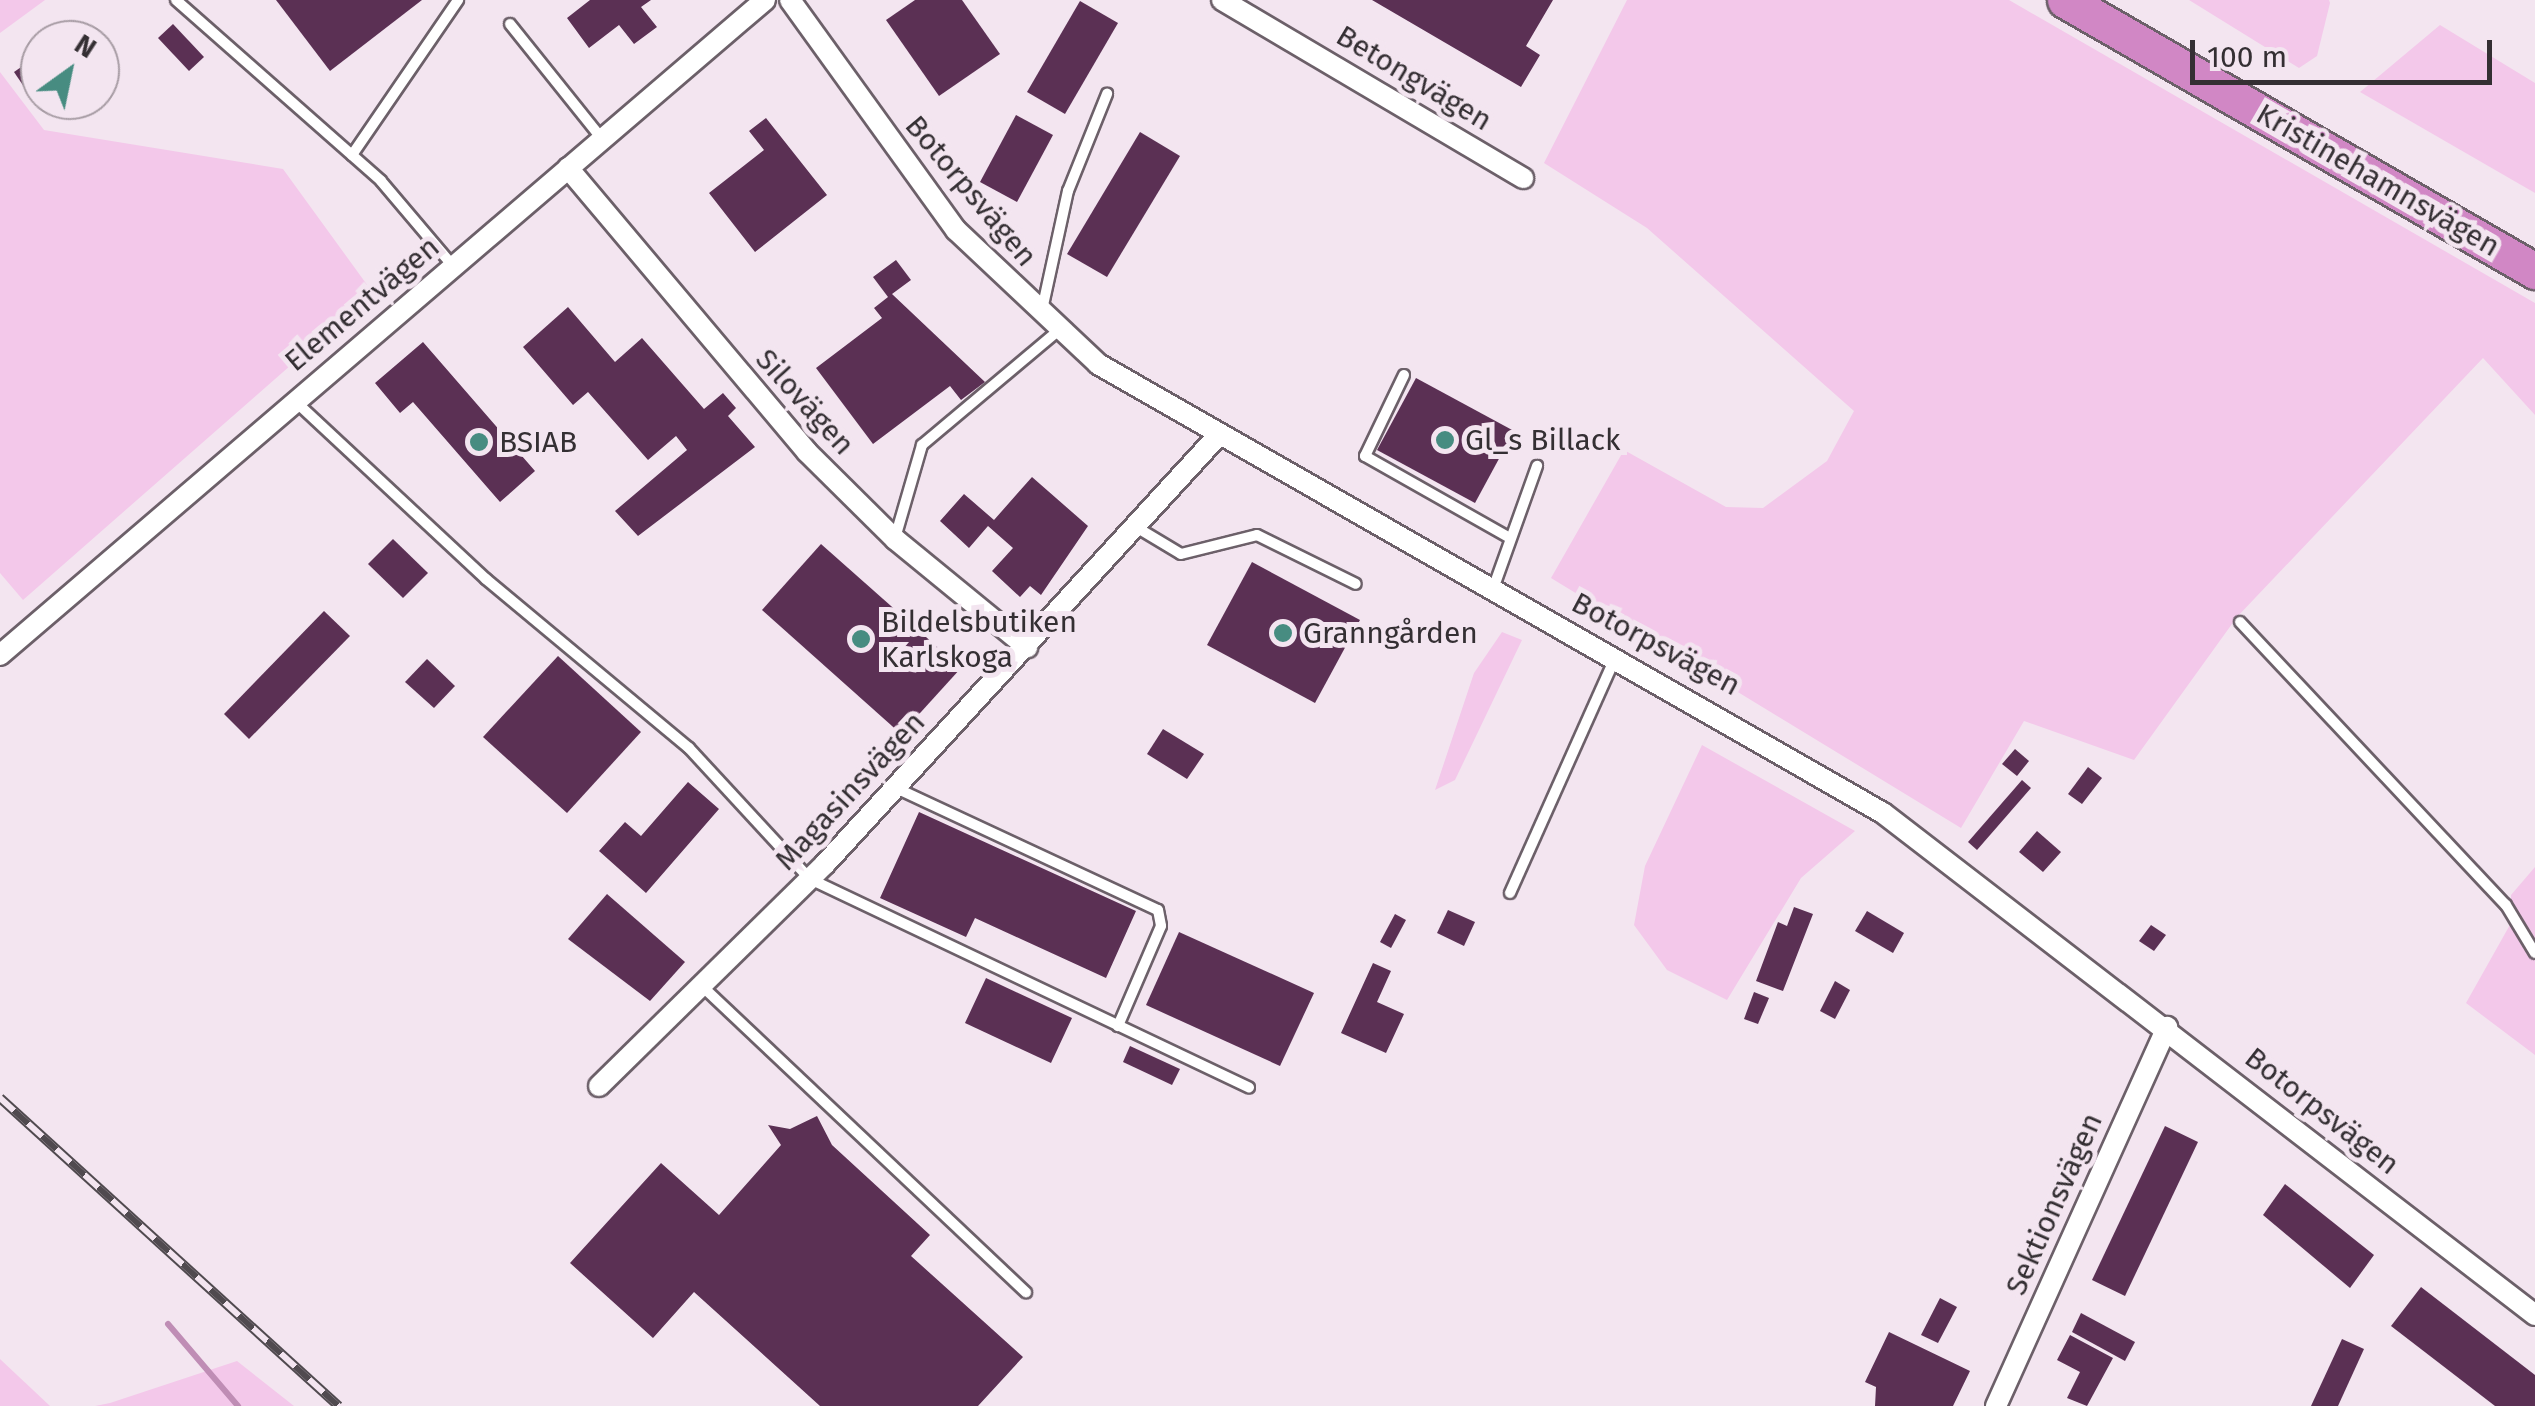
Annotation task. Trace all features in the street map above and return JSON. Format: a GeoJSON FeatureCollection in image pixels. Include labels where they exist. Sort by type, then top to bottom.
{"type":"FeatureCollection","features":[{"type":"Feature","properties":{"kind":"highway","name":"Kristinehamnsvägen"},"geometry":{"type":"LineString","coordinates":[[2066,0],[2535,270]]}},
{"type":"Feature","properties":{"kind":"highway","name":"Kristinehamnsvägen"},"geometry":{"type":"LineString","coordinates":[[2114,0],[2535,243]]}},
{"type":"Feature","properties":{"kind":"street","name":"Elementvägen"},"geometry":{"type":"LineString","coordinates":[[0,655],[765,0]]}},
{"type":"Feature","properties":{"kind":"street","name":"Botorpsvägen"},"geometry":{"type":"LineString","coordinates":[[790,0],[956,230],[1058,331],[1216,439],[1616,657],[1909,830],[2535,1315]]}},
{"type":"Feature","properties":{"kind":"street","name":"Betongvägen"},"geometry":{"type":"LineString","coordinates":[[1222,0],[1523,178]]}},
{"type":"Feature","properties":{"kind":"street","name":"Silovägen"},"geometry":{"type":"LineString","coordinates":[[568,168],[770,412],[895,539],[1028,646]]}},
{"type":"Feature","properties":{"kind":"street","name":"Magasinsvägen"},"geometry":{"type":"LineString","coordinates":[[599,1086],[810,880],[1216,439]]}},
{"type":"Feature","properties":{"kind":"street","name":"Sektionsvägen"},"geometry":{"type":"LineString","coordinates":[[1996,1406],[2167,1027]]}},
{"type":"Feature","properties":{"kind":"lane"},"geometry":{"type":"LineString","coordinates":[[176,0],[352,154],[453,266]]}},
{"type":"Feature","properties":{"kind":"lane"},"geometry":{"type":"LineString","coordinates":[[352,154],[458,0]]}},
{"type":"Feature","properties":{"kind":"lane"},"geometry":{"type":"LineString","coordinates":[[510,24],[602,139]]}},
{"type":"Feature","properties":{"kind":"lane"},"geometry":{"type":"LineString","coordinates":[[1041,316],[1068,192],[1107,94]]}},
{"type":"Feature","properties":{"kind":"lane"},"geometry":{"type":"LineString","coordinates":[[895,539],[922,445],[1058,331]]}},
{"type":"Feature","properties":{"kind":"lane"},"geometry":{"type":"LineString","coordinates":[[1404,375],[1364,456],[1508,538]]}},
{"type":"Feature","properties":{"kind":"lane"},"geometry":{"type":"LineString","coordinates":[[294,401],[420,521],[690,748],[810,880],[1249,1086]]}},
{"type":"Feature","properties":{"kind":"lane"},"geometry":{"type":"LineString","coordinates":[[1492,590],[1508,538],[1538,466]]}},
{"type":"Feature","properties":{"kind":"lane"},"geometry":{"type":"LineString","coordinates":[[1136,527],[1181,554],[1257,535],[1356,584]]}},
{"type":"Feature","properties":{"kind":"lane"},"geometry":{"type":"LineString","coordinates":[[2240,622],[2506,905],[2535,952]]}},
{"type":"Feature","properties":{"kind":"lane"},"geometry":{"type":"LineString","coordinates":[[1510,893],[1616,657]]}},
{"type":"Feature","properties":{"kind":"lane"},"geometry":{"type":"LineString","coordinates":[[896,788],[1158,910],[1161,926],[1118,1026]]}},
{"type":"Feature","properties":{"kind":"lane"},"geometry":{"type":"LineString","coordinates":[[702,986],[1026,1292]]}},
{"type":"Feature","properties":{"kind":"shaded area"},"geometry":{"type":"Polygon","coordinates":[[[0,0],[45,0],[0,33],[0,0]]]}},
{"type":"Feature","properties":{"kind":"shaded area"},"geometry":{"type":"Polygon","coordinates":[[[1627,0],[2009,0],[2535,303],[2535,415],[2483,358],[2237,617],[2134,760],[2024,721],[1961,828],[1551,578],[1624,450],[1726,507],[1763,508],[1827,461],[1854,411],[1647,228],[1544,163],[1627,0]]]}},
{"type":"Feature","properties":{"kind":"shaded area"},"geometry":{"type":"Polygon","coordinates":[[[2189,0],[2330,3],[2317,56],[2299,68],[2189,0]]]}},
{"type":"Feature","properties":{"kind":"shaded area"},"geometry":{"type":"Polygon","coordinates":[[[2440,25],[2535,83],[2535,193],[2360,92],[2440,25]]]}},
{"type":"Feature","properties":{"kind":"shaded area"},"geometry":{"type":"Polygon","coordinates":[[[0,72],[20,98],[20,120],[36,120],[44,130],[283,169],[373,293],[23,600],[0,573],[0,72]]]}},
{"type":"Feature","properties":{"kind":"shaded area"},"geometry":{"type":"Polygon","coordinates":[[[1502,632],[1522,640],[1455,780],[1435,790],[1474,673],[1502,632]]]}},
{"type":"Feature","properties":{"kind":"shaded area"},"geometry":{"type":"Polygon","coordinates":[[[1702,745],[1855,831],[1801,878],[1727,1000],[1667,970],[1634,925],[1645,866],[1702,745]]]}},
{"type":"Feature","properties":{"kind":"shaded area"},"geometry":{"type":"Polygon","coordinates":[[[2535,867],[2535,1055],[2466,1003],[2511,923],[2511,895],[2535,867]]]}},
{"type":"Feature","properties":{"kind":"shaded area"},"geometry":{"type":"Polygon","coordinates":[[[0,1359],[50,1406],[0,1406],[0,1359]]]}},
{"type":"Feature","properties":{"kind":"shaded area"},"geometry":{"type":"Polygon","coordinates":[[[237,1361],[294,1406],[95,1406],[110,1403],[237,1361]]]}},
{"type":"Feature","properties":{"kind":"building"},"geometry":{"type":"Polygon","coordinates":[[[276,0],[422,0],[330,71],[276,0]]]}},
{"type":"Feature","properties":{"kind":"building"},"geometry":{"type":"Polygon","coordinates":[[[590,0],[651,0],[641,7],[657,27],[634,44],[619,25],[589,48],[567,18],[590,0]]]}},
{"type":"Feature","properties":{"kind":"building"},"geometry":{"type":"Polygon","coordinates":[[[915,0],[962,0],[1000,54],[939,96],[886,20],[915,0]]]}},
{"type":"Feature","properties":{"kind":"building"},"geometry":{"type":"Polygon","coordinates":[[[1372,0],[1553,0],[1526,46],[1540,55],[1521,87],[1372,0]]]}},
{"type":"Feature","properties":{"kind":"building"},"geometry":{"type":"Polygon","coordinates":[[[1080,1],[1118,23],[1065,114],[1027,92],[1080,1]]]}},
{"type":"Feature","properties":{"kind":"building"},"geometry":{"type":"Polygon","coordinates":[[[173,24],[204,57],[189,71],[158,38],[173,24]]]}},
{"type":"Feature","properties":{"kind":"building"},"geometry":{"type":"Polygon","coordinates":[[[1016,115],[1053,135],[1017,202],[980,182],[1016,115]]]}},
{"type":"Feature","properties":{"kind":"building"},"geometry":{"type":"Polygon","coordinates":[[[766,118],[827,195],[755,252],[709,193],[764,150],[749,131],[766,118]]]}},
{"type":"Feature","properties":{"kind":"building"},"geometry":{"type":"Polygon","coordinates":[[[1140,132],[1180,156],[1107,277],[1067,254],[1140,132]]]}},
{"type":"Feature","properties":{"kind":"building"},"geometry":{"type":"Polygon","coordinates":[[[896,260],[911,280],[892,294],[985,382],[961,400],[950,386],[873,444],[816,368],[882,318],[874,308],[888,297],[873,277],[896,260]]]}},
{"type":"Feature","properties":{"kind":"building"},"geometry":{"type":"Polygon","coordinates":[[[568,307],[615,362],[642,338],[704,409],[723,393],[736,408],[728,416],[755,447],[638,536],[615,511],[687,450],[676,436],[648,460],[588,392],[573,405],[523,347],[568,307]]]}},
{"type":"Feature","properties":{"kind":"building","name":"BSIAB"},"geometry":{"type":"Polygon","coordinates":[[[423,342],[535,471],[500,502],[413,402],[400,413],[375,383],[423,342]]]}},
{"type":"Feature","properties":{"kind":"building","name":"Gl_s Billack"},"geometry":{"type":"Polygon","coordinates":[[[1416,378],[1514,431],[1475,503],[1377,450],[1416,378]]]}},
{"type":"Feature","properties":{"kind":"building"},"geometry":{"type":"Polygon","coordinates":[[[1032,477],[1088,526],[1041,595],[1030,586],[1020,597],[992,571],[1013,548],[988,526],[969,548],[940,521],[964,494],[994,520],[1032,477]]]}},
{"type":"Feature","properties":{"kind":"building"},"geometry":{"type":"Polygon","coordinates":[[[393,539],[428,573],[403,598],[368,564],[393,539]]]}},
{"type":"Feature","properties":{"kind":"building","name":"Bildelsbutiken Karlskoga"},"geometry":{"type":"Polygon","coordinates":[[[821,544],[961,668],[901,734],[762,610],[821,544]]]}},
{"type":"Feature","properties":{"kind":"building","name":"Granngården"},"geometry":{"type":"Polygon","coordinates":[[[1252,562],[1360,620],[1315,703],[1207,645],[1252,562]]]}},
{"type":"Feature","properties":{"kind":"building"},"geometry":{"type":"Polygon","coordinates":[[[324,611],[350,636],[249,739],[224,714],[324,611]]]}},
{"type":"Feature","properties":{"kind":"building"},"geometry":{"type":"Polygon","coordinates":[[[558,656],[641,732],[567,813],[483,737],[558,656]]]}},
{"type":"Feature","properties":{"kind":"building"},"geometry":{"type":"Polygon","coordinates":[[[427,659],[455,686],[434,708],[405,682],[427,659]]]}},
{"type":"Feature","properties":{"kind":"building"},"geometry":{"type":"Polygon","coordinates":[[[1163,729],[1204,754],[1187,779],[1147,754],[1163,729]]]}},
{"type":"Feature","properties":{"kind":"building"},"geometry":{"type":"Polygon","coordinates":[[[2015,749],[2029,761],[2017,776],[2002,764],[2015,749]]]}},
{"type":"Feature","properties":{"kind":"building"},"geometry":{"type":"Polygon","coordinates":[[[2088,767],[2102,778],[2082,804],[2068,794],[2088,767]]]}},
{"type":"Feature","properties":{"kind":"building"},"geometry":{"type":"Polygon","coordinates":[[[2022,780],[2031,788],[1977,850],[1968,842],[2022,780]]]}},
{"type":"Feature","properties":{"kind":"building"},"geometry":{"type":"Polygon","coordinates":[[[688,782],[719,809],[646,893],[599,851],[625,822],[641,836],[688,782]]]}},
{"type":"Feature","properties":{"kind":"building"},"geometry":{"type":"Polygon","coordinates":[[[919,812],[1136,911],[1106,978],[975,918],[966,937],[880,898],[919,812]]]}},
{"type":"Feature","properties":{"kind":"building"},"geometry":{"type":"Polygon","coordinates":[[[2037,831],[2061,852],[2043,872],[2019,852],[2037,831]]]}},
{"type":"Feature","properties":{"kind":"building"},"geometry":{"type":"Polygon","coordinates":[[[607,894],[685,962],[650,1001],[568,939],[607,894]]]}},
{"type":"Feature","properties":{"kind":"building"},"geometry":{"type":"Polygon","coordinates":[[[1794,907],[1813,914],[1783,991],[1756,981],[1778,922],[1787,926],[1794,907]]]}},
{"type":"Feature","properties":{"kind":"building"},"geometry":{"type":"Polygon","coordinates":[[[1448,910],[1475,922],[1464,946],[1437,933],[1448,910]]]}},
{"type":"Feature","properties":{"kind":"building"},"geometry":{"type":"Polygon","coordinates":[[[1867,911],[1904,933],[1893,953],[1855,931],[1867,911]]]}},
{"type":"Feature","properties":{"kind":"building"},"geometry":{"type":"Polygon","coordinates":[[[1395,914],[1406,920],[1391,948],[1380,942],[1395,914]]]}},
{"type":"Feature","properties":{"kind":"building"},"geometry":{"type":"Polygon","coordinates":[[[2151,925],[2166,935],[2154,951],[2139,941],[2151,925]]]}},
{"type":"Feature","properties":{"kind":"building"},"geometry":{"type":"Polygon","coordinates":[[[1179,932],[1314,993],[1280,1066],[1146,1005],[1179,932]]]}},
{"type":"Feature","properties":{"kind":"building"},"geometry":{"type":"Polygon","coordinates":[[[1373,963],[1391,971],[1377,1002],[1404,1014],[1386,1053],[1341,1033],[1373,963]]]}},
{"type":"Feature","properties":{"kind":"building"},"geometry":{"type":"Polygon","coordinates":[[[986,978],[1072,1018],[1051,1063],[965,1023],[986,978]]]}},
{"type":"Feature","properties":{"kind":"building"},"geometry":{"type":"Polygon","coordinates":[[[1835,981],[1850,990],[1835,1019],[1820,1011],[1835,981]]]}},
{"type":"Feature","properties":{"kind":"building"},"geometry":{"type":"Polygon","coordinates":[[[1754,992],[1769,998],[1758,1024],[1744,1019],[1754,992]]]}},
{"type":"Feature","properties":{"kind":"building"},"geometry":{"type":"Polygon","coordinates":[[[1130,1046],[1180,1069],[1172,1085],[1123,1062],[1130,1046]]]}},
{"type":"Feature","properties":{"kind":"building"},"geometry":{"type":"Polygon","coordinates":[[[817,1116],[832,1145],[930,1235],[911,1256],[1023,1357],[978,1406],[820,1406],[694,1292],[653,1338],[570,1263],[661,1163],[719,1215],[781,1145],[768,1125],[790,1129],[817,1116]]]}},
{"type":"Feature","properties":{"kind":"building"},"geometry":{"type":"Polygon","coordinates":[[[2165,1126],[2198,1142],[2125,1296],[2092,1280],[2165,1126]]]}},
{"type":"Feature","properties":{"kind":"building"},"geometry":{"type":"Polygon","coordinates":[[[2285,1184],[2374,1255],[2350,1288],[2263,1215],[2285,1184]]]}},
{"type":"Feature","properties":{"kind":"building"},"geometry":{"type":"Polygon","coordinates":[[[2421,1287],[2535,1375],[2535,1406],[2495,1406],[2391,1326],[2421,1287]]]}},
{"type":"Feature","properties":{"kind":"building"},"geometry":{"type":"Polygon","coordinates":[[[1940,1298],[1957,1307],[1938,1343],[1921,1335],[1940,1298]]]}},
{"type":"Feature","properties":{"kind":"building"},"geometry":{"type":"Polygon","coordinates":[[[2081,1313],[2135,1342],[2125,1361],[2072,1332],[2081,1313]]]}},
{"type":"Feature","properties":{"kind":"building"},"geometry":{"type":"Polygon","coordinates":[[[1889,1332],[1970,1371],[1953,1406],[1875,1406],[1876,1387],[1865,1382],[1889,1332]]]}},
{"type":"Feature","properties":{"kind":"building"},"geometry":{"type":"Polygon","coordinates":[[[2070,1335],[2113,1358],[2087,1406],[2067,1398],[2080,1372],[2057,1360],[2070,1335]]]}},
{"type":"Feature","properties":{"kind":"building"},"geometry":{"type":"Polygon","coordinates":[[[2342,1339],[2364,1349],[2338,1406],[2311,1406],[2342,1339]]]}},
{"type":"Feature","properties":{"kind":"waterway"},"geometry":{"type":"LineString","coordinates":[[168,1324],[238,1406]]}},
{"type":"Feature","properties":{"kind":"railway"},"geometry":{"type":"LineString","coordinates":[[0,1098],[339,1406]]}},
{"type":"Feature","properties":{"kind":"place","name":"Gl_s Billack"},"geometry":{"type":"Point","coordinates":[1445,440]}},
{"type":"Feature","properties":{"kind":"place","name":"BSIAB"},"geometry":{"type":"Point","coordinates":[479,442]}},
{"type":"Feature","properties":{"kind":"place","name":"Granngården"},"geometry":{"type":"Point","coordinates":[1283,633]}},
{"type":"Feature","properties":{"kind":"place","name":"Bildelsbutiken Karlskoga"},"geometry":{"type":"Point","coordinates":[861,639]}}]}
